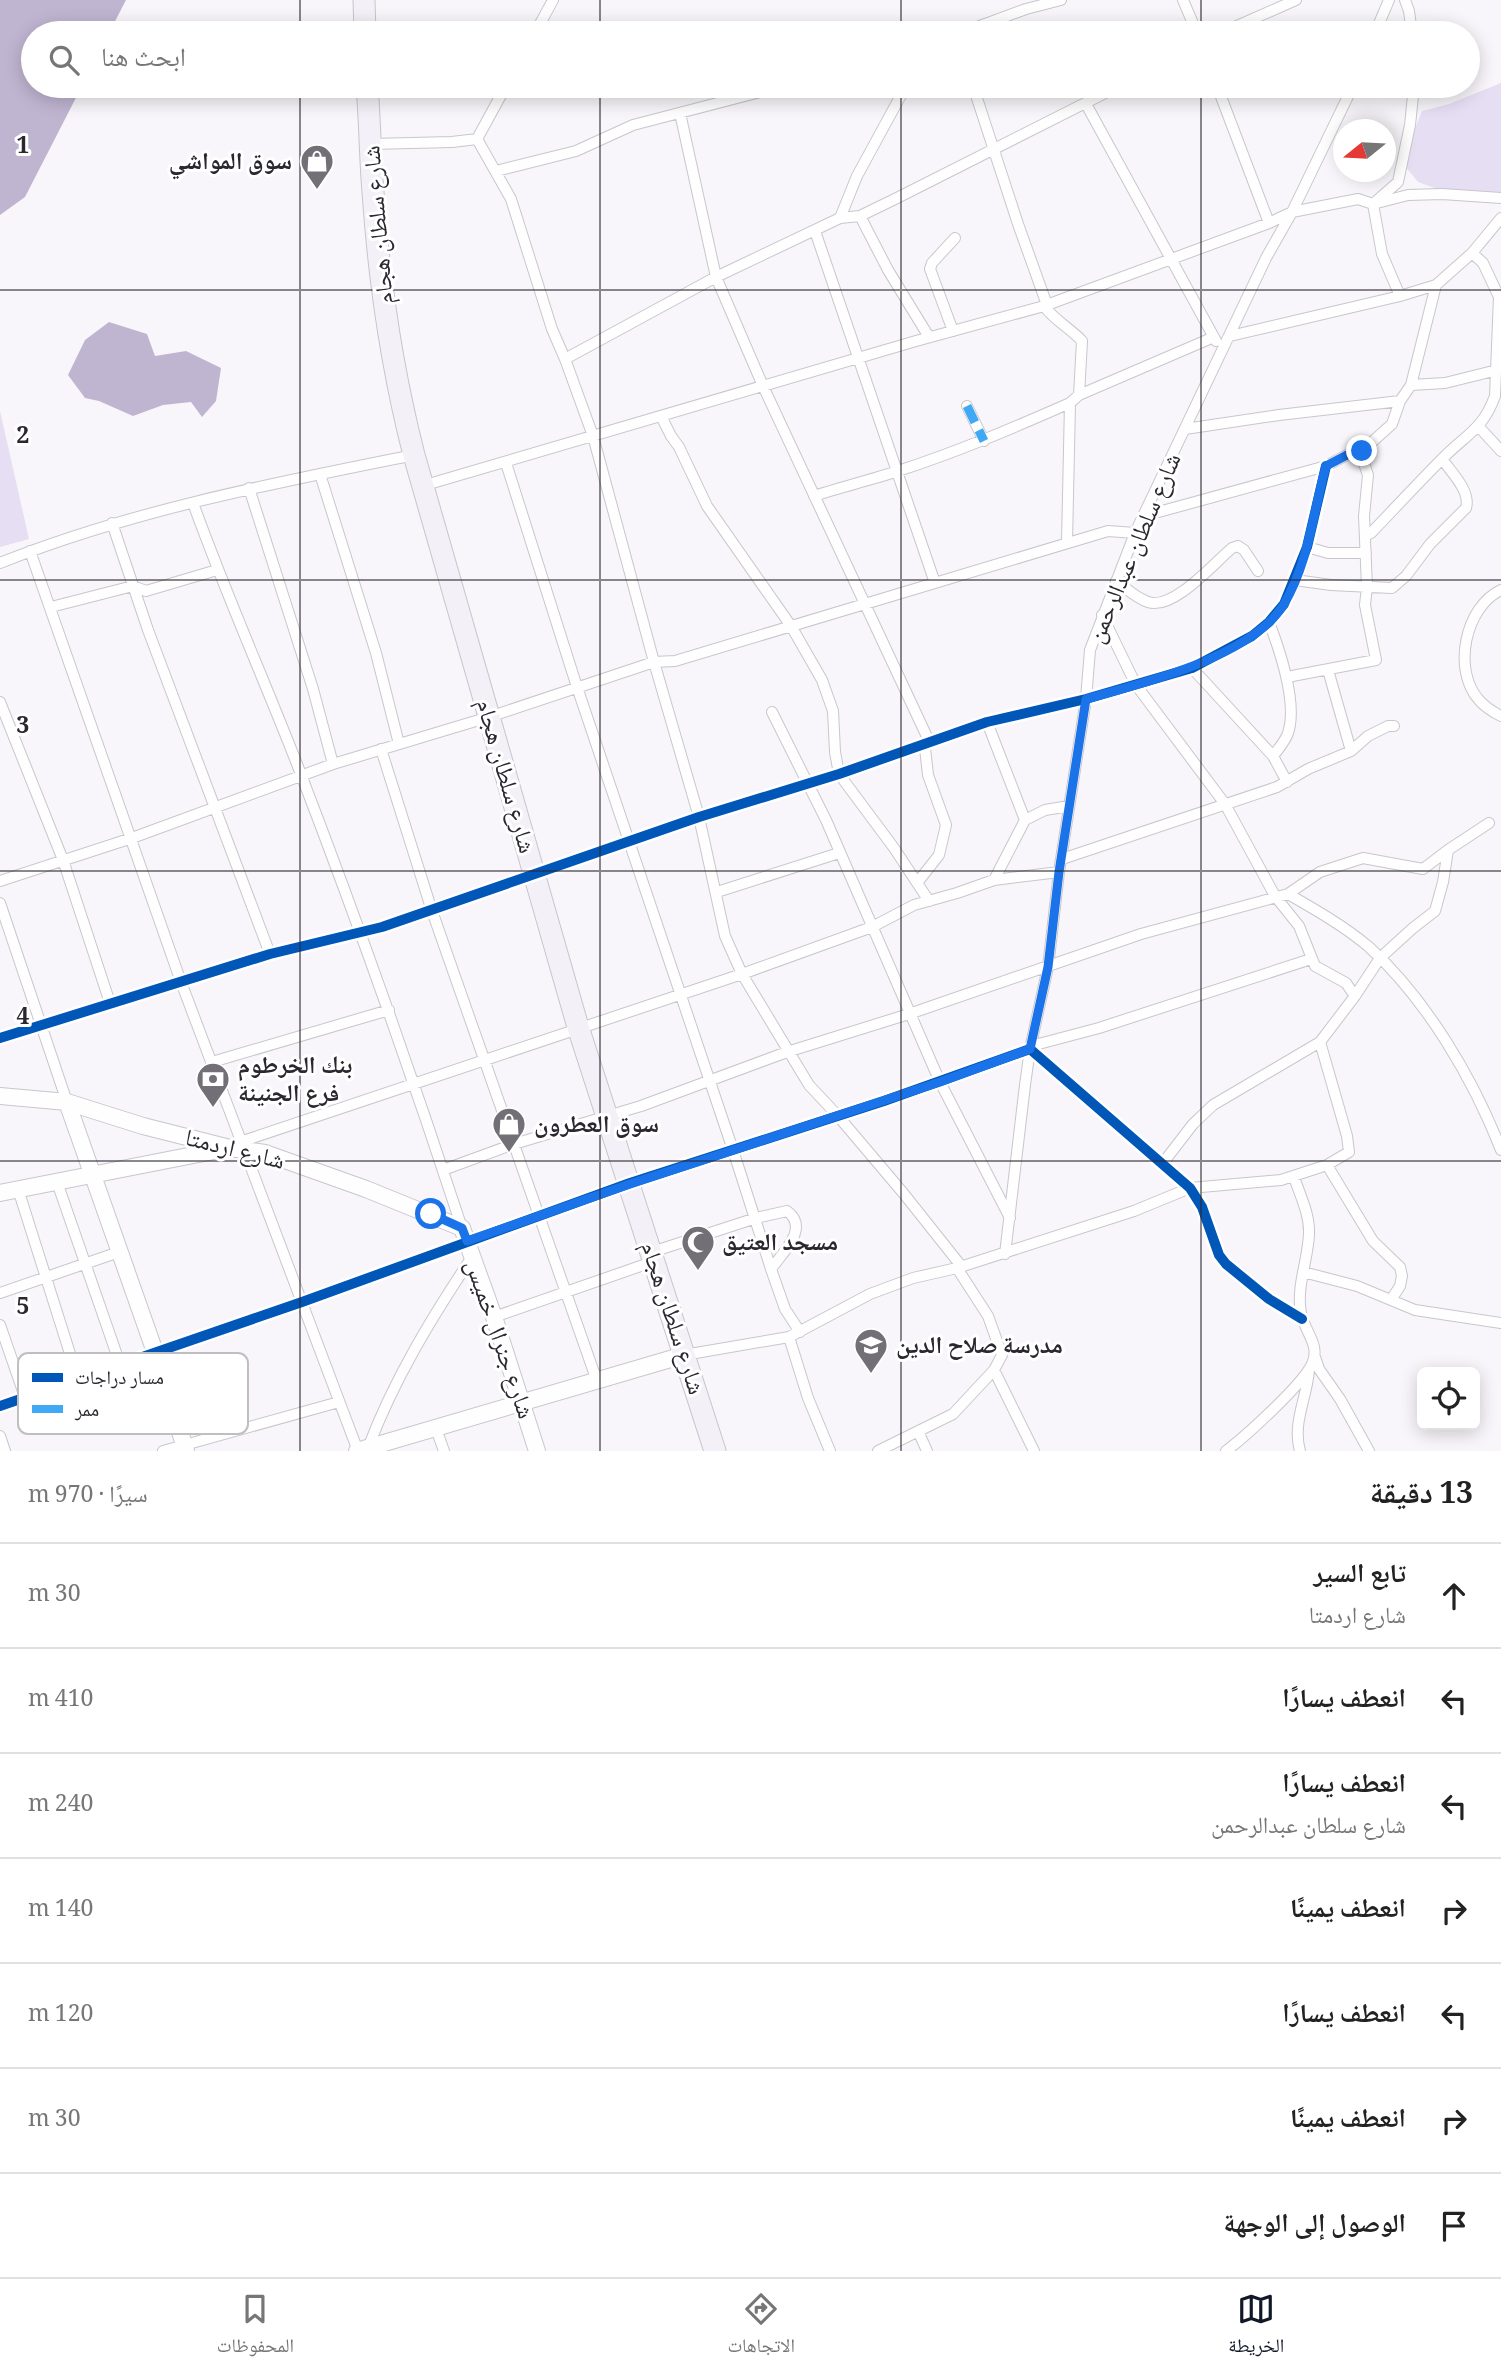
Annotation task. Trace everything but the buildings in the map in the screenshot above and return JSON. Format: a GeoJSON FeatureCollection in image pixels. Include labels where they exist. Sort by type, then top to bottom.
{"type":"FeatureCollection","features":[{"type":"Feature","properties":{"kind":"highway"},"geometry":{"type":"LineString","coordinates":[[364,0],[365,21]]}},
{"type":"Feature","properties":{"kind":"highway","name":"شارع سلطان هجام"},"geometry":{"type":"LineString","coordinates":[[368,98],[372,189],[382,283],[393,366],[414,455],[578,1027],[715,1451]]}},
{"type":"Feature","properties":{"kind":"street"},"geometry":{"type":"LineString","coordinates":[[542,21],[554,0]]}},
{"type":"Feature","properties":{"kind":"street"},"geometry":{"type":"LineString","coordinates":[[987,21],[1024,4],[1061,0]]}},
{"type":"Feature","properties":{"kind":"street"},"geometry":{"type":"LineString","coordinates":[[1183,0],[1191,21]]}},
{"type":"Feature","properties":{"kind":"street"},"geometry":{"type":"LineString","coordinates":[[1248,21],[1296,0]]}},
{"type":"Feature","properties":{"kind":"street"},"geometry":{"type":"LineString","coordinates":[[1380,21],[1389,0]]}},
{"type":"Feature","properties":{"kind":"street"},"geometry":{"type":"LineString","coordinates":[[1405,0],[1410,21]]}},
{"type":"Feature","properties":{"kind":"street"},"geometry":{"type":"LineString","coordinates":[[477,139],[499,98]]}},
{"type":"Feature","properties":{"kind":"street"},"geometry":{"type":"LineString","coordinates":[[496,171],[576,151],[633,125],[737,98]]}},
{"type":"Feature","properties":{"kind":"street"},"geometry":{"type":"LineString","coordinates":[[840,218],[864,162],[899,98]]}},
{"type":"Feature","properties":{"kind":"street"},"geometry":{"type":"LineString","coordinates":[[977,98],[1045,306],[1050,315],[1070,328],[1082,341],[1074,399],[1067,542]]}},
{"type":"Feature","properties":{"kind":"street"},"geometry":{"type":"LineString","coordinates":[[565,359],[716,277],[840,218],[860,216],[1097,98]]}},
{"type":"Feature","properties":{"kind":"street"},"geometry":{"type":"LineString","coordinates":[[1222,98],[1269,223]]}},
{"type":"Feature","properties":{"kind":"street","name":"شارع سلطان عبدالرحمن"},"geometry":{"type":"LineString","coordinates":[[1005,1254],[1031,1048],[1048,967],[1059,872],[1086,699],[1090,650],[1135,533],[1222,348],[1347,98]]}},
{"type":"Feature","properties":{"kind":"street"},"geometry":{"type":"LineString","coordinates":[[1373,204],[1398,182],[1413,98]]}},
{"type":"Feature","properties":{"kind":"street"},"geometry":{"type":"LineString","coordinates":[[1086,104],[1222,348]]}},
{"type":"Feature","properties":{"kind":"street"},"geometry":{"type":"LineString","coordinates":[[680,113],[716,277],[863,605],[929,741]]}},
{"type":"Feature","properties":{"kind":"street"},"geometry":{"type":"LineString","coordinates":[[371,144],[477,139]]}},
{"type":"Feature","properties":{"kind":"street"},"geometry":{"type":"LineString","coordinates":[[477,139],[511,199],[552,329],[593,436],[699,817],[725,936],[742,974],[809,1086],[904,1194],[959,1268],[988,1316],[1002,1355],[994,1370],[953,1414],[878,1451]]}},
{"type":"Feature","properties":{"kind":"street"},"geometry":{"type":"LineString","coordinates":[[422,486],[929,337],[1045,306],[1172,260],[1292,212],[1357,199],[1373,204],[1408,195],[1501,198]]}},
{"type":"Feature","properties":{"kind":"street"},"geometry":{"type":"LineString","coordinates":[[1373,204],[1382,254],[1400,296]]}},
{"type":"Feature","properties":{"kind":"street"},"geometry":{"type":"LineString","coordinates":[[860,216],[888,270],[929,337]]}},
{"type":"Feature","properties":{"kind":"street"},"geometry":{"type":"LineString","coordinates":[[1230,336],[1436,285],[1472,253],[1501,218]]}},
{"type":"Feature","properties":{"kind":"street"},"geometry":{"type":"LineString","coordinates":[[815,231],[935,583]]}},
{"type":"Feature","properties":{"kind":"street"},"geometry":{"type":"LineString","coordinates":[[953,331],[930,269],[932,262],[955,238]]}},
{"type":"Feature","properties":{"kind":"street"},"geometry":{"type":"LineString","coordinates":[[1366,535],[1371,533],[1442,459],[1479,428],[1495,396],[1499,369],[1499,297],[1483,263],[1472,253]]}},
{"type":"Feature","properties":{"kind":"street"},"geometry":{"type":"LineString","coordinates":[[1144,516],[1326,466],[1362,451],[1392,424],[1400,401],[1411,385],[1436,285]]}},
{"type":"Feature","properties":{"kind":"street"},"geometry":{"type":"LineString","coordinates":[[814,496],[984,441],[1214,337]]}},
{"type":"Feature","properties":{"kind":"street"},"geometry":{"type":"LineString","coordinates":[[1411,385],[1445,383],[1499,369]]}},
{"type":"Feature","properties":{"kind":"street"},"geometry":{"type":"LineString","coordinates":[[1185,429],[1400,401]]}},
{"type":"Feature","properties":{"kind":"street"},"geometry":{"type":"LineString","coordinates":[[967,406],[984,441]]}},
{"type":"Feature","properties":{"kind":"street"},"geometry":{"type":"LineString","coordinates":[[661,416],[680,447],[707,506],[809,654],[830,698],[839,774],[929,901]]}},
{"type":"Feature","properties":{"kind":"street"},"geometry":{"type":"LineString","coordinates":[[1479,428],[1501,450]]}},
{"type":"Feature","properties":{"kind":"street"},"geometry":{"type":"LineString","coordinates":[[1287,677],[1328,670],[1354,662],[1376,660],[1367,620],[1364,516],[1368,475],[1362,451]]}},
{"type":"Feature","properties":{"kind":"street"},"geometry":{"type":"LineString","coordinates":[[0,563],[112,523],[249,488],[414,455]]}},
{"type":"Feature","properties":{"kind":"street"},"geometry":{"type":"LineString","coordinates":[[1295,580],[1392,588],[1400,583],[1430,544],[1466,508],[1466,495],[1442,459]]}},
{"type":"Feature","properties":{"kind":"street"},"geometry":{"type":"LineString","coordinates":[[506,463],[577,687],[795,1335],[808,1398],[830,1451]]}},
{"type":"Feature","properties":{"kind":"street"},"geometry":{"type":"LineString","coordinates":[[0,1038],[271,954],[361,933],[432,911],[699,817],[839,774],[987,722],[1086,699],[1192,668],[1252,636],[1269,622],[1284,604],[1307,547],[1326,466]]}},
{"type":"Feature","properties":{"kind":"street"},"geometry":{"type":"LineString","coordinates":[[320,474],[376,653],[399,744]]}},
{"type":"Feature","properties":{"kind":"street"},"geometry":{"type":"LineString","coordinates":[[249,488],[313,689],[333,764]]}},
{"type":"Feature","properties":{"kind":"street"},"geometry":{"type":"LineString","coordinates":[[193,503],[361,933],[467,1242],[419,1342],[361,1450]]}},
{"type":"Feature","properties":{"kind":"street"},"geometry":{"type":"LineString","coordinates":[[112,523],[133,586],[271,954]]}},
{"type":"Feature","properties":{"kind":"street"},"geometry":{"type":"LineString","coordinates":[[0,881],[132,838],[333,764],[489,718],[654,662],[675,662],[1108,531],[1135,533]]}},
{"type":"Feature","properties":{"kind":"street"},"geometry":{"type":"LineString","coordinates":[[1116,581],[1140,598],[1159,604],[1188,588],[1232,548],[1238,546],[1244,550],[1258,571]]}},
{"type":"Feature","properties":{"kind":"street"},"geometry":{"type":"LineString","coordinates":[[1307,547],[1328,553],[1366,552]]}},
{"type":"Feature","properties":{"kind":"street"},"geometry":{"type":"LineString","coordinates":[[30,551],[240,1147],[339,1402],[361,1450]]}},
{"type":"Feature","properties":{"kind":"street"},"geometry":{"type":"LineString","coordinates":[[51,607],[133,586],[146,591],[217,570]]}},
{"type":"Feature","properties":{"kind":"street"},"geometry":{"type":"LineString","coordinates":[[1501,590],[1484,600],[1474,617],[1467,636],[1465,653],[1470,685],[1477,699],[1501,716]]}},
{"type":"Feature","properties":{"kind":"street"},"geometry":{"type":"LineString","coordinates":[[1102,615],[1136,685],[1225,804],[1275,896],[1299,926],[1315,966],[1346,983],[1355,996]]}},
{"type":"Feature","properties":{"kind":"street"},"geometry":{"type":"LineString","coordinates":[[1269,622],[1287,677],[1289,731],[1273,756]]}},
{"type":"Feature","properties":{"kind":"street"},"geometry":{"type":"LineString","coordinates":[[1192,668],[1273,756],[1287,782]]}},
{"type":"Feature","properties":{"kind":"street"},"geometry":{"type":"LineString","coordinates":[[1328,670],[1351,751]]}},
{"type":"Feature","properties":{"kind":"street"},"geometry":{"type":"LineString","coordinates":[[0,702],[63,860],[110,1003]]}},
{"type":"Feature","properties":{"kind":"street"},"geometry":{"type":"LineString","coordinates":[[772,712],[808,784],[940,1082],[1010,1218]]}},
{"type":"Feature","properties":{"kind":"street"},"geometry":{"type":"LineString","coordinates":[[987,722],[1025,820]]}},
{"type":"Feature","properties":{"kind":"street"},"geometry":{"type":"LineString","coordinates":[[1062,859],[1287,782],[1308,769],[1351,751],[1368,736],[1388,726],[1394,726]]}},
{"type":"Feature","properties":{"kind":"street"},"geometry":{"type":"LineString","coordinates":[[917,883],[939,855],[946,825],[928,775],[925,748],[929,741]]}},
{"type":"Feature","properties":{"kind":"street"},"geometry":{"type":"LineString","coordinates":[[381,750],[432,911],[597,1381]]}},
{"type":"Feature","properties":{"kind":"street"},"geometry":{"type":"LineString","coordinates":[[994,880],[1025,820],[1045,810],[1069,806]]}},
{"type":"Feature","properties":{"kind":"street"},"geometry":{"type":"LineString","coordinates":[[443,1170],[1141,934],[1288,894],[1320,872],[1363,858],[1423,869],[1489,823]]}},
{"type":"Feature","properties":{"kind":"street"},"geometry":{"type":"LineString","coordinates":[[1163,1163],[1193,1124],[1213,1105],[1320,1042],[1380,958],[1436,911],[1448,850]]}},
{"type":"Feature","properties":{"kind":"street"},"geometry":{"type":"LineString","coordinates":[[717,892],[839,853]]}},
{"type":"Feature","properties":{"kind":"street"},"geometry":{"type":"LineString","coordinates":[[0,1193],[240,1147],[413,1083],[742,974],[872,927],[914,905],[994,880],[1059,872]]}},
{"type":"Feature","properties":{"kind":"street"},"geometry":{"type":"LineString","coordinates":[[1288,894],[1350,932],[1380,958],[1406,986],[1469,1083],[1501,1149]]}},
{"type":"Feature","properties":{"kind":"street"},"geometry":{"type":"LineString","coordinates":[[0,903],[155,1352]]}},
{"type":"Feature","properties":{"kind":"street"},"geometry":{"type":"LineString","coordinates":[[152,1353],[630,1184],[940,1082],[1031,1048],[1311,958]]}},
{"type":"Feature","properties":{"kind":"street"},"geometry":{"type":"LineString","coordinates":[[212,1062],[389,1010]]}},
{"type":"Feature","properties":{"kind":"street"},"geometry":{"type":"LineString","coordinates":[[361,1450],[684,1354],[795,1335],[870,1294],[913,1279],[1005,1254],[1152,1205],[1191,1188],[1265,1182],[1294,1177],[1327,1165],[1349,1152],[1349,1143],[1320,1042]]}},
{"type":"Feature","properties":{"kind":"street"},"geometry":{"type":"LineString","coordinates":[[1031,1048],[1090,1103],[1191,1188],[1202,1207],[1219,1255],[1226,1264],[1269,1299],[1302,1319]]}},
{"type":"Feature","properties":{"kind":"street","name":"شارع اردمتا"},"geometry":{"type":"LineString","coordinates":[[0,1096],[67,1102],[143,1126],[265,1153],[366,1189],[467,1242]]}},
{"type":"Feature","properties":{"kind":"street"},"geometry":{"type":"LineString","coordinates":[[1327,1165],[1373,1241],[1400,1267],[1400,1286],[1391,1300]]}},
{"type":"Feature","properties":{"kind":"street"},"geometry":{"type":"LineString","coordinates":[[1294,1177],[1309,1230],[1299,1298],[1302,1319],[1314,1345],[1320,1369],[1340,1399],[1368,1451]]}},
{"type":"Feature","properties":{"kind":"street"},"geometry":{"type":"LineString","coordinates":[[57,1182],[116,1353]]}},
{"type":"Feature","properties":{"kind":"street"},"geometry":{"type":"LineString","coordinates":[[18,1189],[70,1353]]}},
{"type":"Feature","properties":{"kind":"street"},"geometry":{"type":"LineString","coordinates":[[494,1317],[756,1219],[787,1211],[794,1216],[797,1224],[796,1235],[771,1269]]}},
{"type":"Feature","properties":{"kind":"street","name":"شارع جنرال خميس"},"geometry":{"type":"LineString","coordinates":[[467,1242],[537,1451]]}},
{"type":"Feature","properties":{"kind":"street"},"geometry":{"type":"LineString","coordinates":[[0,1293],[119,1252]]}},
{"type":"Feature","properties":{"kind":"street"},"geometry":{"type":"LineString","coordinates":[[1303,1272],[1357,1286],[1415,1310],[1501,1323]]}},
{"type":"Feature","properties":{"kind":"street"},"geometry":{"type":"LineString","coordinates":[[0,1325],[18,1377]]}},
{"type":"Feature","properties":{"kind":"street"},"geometry":{"type":"LineString","coordinates":[[1300,1451],[1296,1425],[1307,1391],[1309,1370],[1315,1357]]}},
{"type":"Feature","properties":{"kind":"street"},"geometry":{"type":"LineString","coordinates":[[994,1370],[1034,1451]]}},
{"type":"Feature","properties":{"kind":"street"},"geometry":{"type":"LineString","coordinates":[[1226,1451],[1309,1370]]}},
{"type":"Feature","properties":{"kind":"street"},"geometry":{"type":"LineString","coordinates":[[0,1406],[18,1400]]}},
{"type":"Feature","properties":{"kind":"street"},"geometry":{"type":"LineString","coordinates":[[248,1429],[339,1402]]}},
{"type":"Feature","properties":{"kind":"street"},"geometry":{"type":"LineString","coordinates":[[435,1426],[444,1451]]}},
{"type":"Feature","properties":{"kind":"street"},"geometry":{"type":"LineString","coordinates":[[918,1432],[927,1451]]}},
{"type":"Feature","properties":{"kind":"street"},"geometry":{"type":"LineString","coordinates":[[163,1451],[185,1448],[232,1434]]}},
{"type":"Feature","properties":{"kind":"street"},"geometry":{"type":"LineString","coordinates":[[0,1436],[5,1451]]}},
{"type":"Feature","properties":{"kind":"shaded area"},"geometry":{"type":"Polygon","coordinates":[[[0,0],[126,0],[115,21],[21,21],[21,98],[76,98],[25,197],[0,215],[0,0]]]}},
{"type":"Feature","properties":{"kind":"shaded area"},"geometry":{"type":"Polygon","coordinates":[[[1501,83],[1501,196],[1440,190],[1418,182],[1405,166],[1412,136],[1422,111],[1464,98],[1480,98],[1480,91],[1501,83]]]}},
{"type":"Feature","properties":{"kind":"shaded area"},"geometry":{"type":"Polygon","coordinates":[[[109,322],[147,334],[155,356],[186,351],[221,368],[216,401],[202,417],[191,402],[163,405],[133,416],[99,401],[85,398],[68,375],[85,340],[109,322]]]}},
{"type":"Feature","properties":{"kind":"shaded area"},"geometry":{"type":"Polygon","coordinates":[[[0,411],[29,539],[0,547],[0,411]]]}},
{"type":"Feature","properties":{"kind":"marked path"},"geometry":{"type":"LineString","coordinates":[[967,406],[984,441]]}},
{"type":"Feature","properties":{"kind":"cycle path"},"geometry":{"type":"LineString","coordinates":[[0,1038],[270,954],[382,927],[699,817],[839,774],[987,722],[1086,699],[1192,668],[1252,636],[1269,622],[1284,604],[1307,547],[1326,466]]}},
{"type":"Feature","properties":{"kind":"cycle path"},"geometry":{"type":"LineString","coordinates":[[154,1353],[630,1183],[884,1101],[1030,1049],[1190,1188],[1202,1207],[1219,1255],[1226,1264],[1269,1299],[1302,1319]]}},
{"type":"Feature","properties":{"kind":"cycle path"},"geometry":{"type":"LineString","coordinates":[[0,1406],[18,1400]]}},
{"type":"Feature","properties":{"kind":"place","name":"سوق المواشي"},"geometry":{"type":"Point","coordinates":[317,191]}},
{"type":"Feature","properties":{"kind":"place","name":"بنك الخرطوم فرع الجنينة"},"geometry":{"type":"Point","coordinates":[213,1109]}},
{"type":"Feature","properties":{"kind":"place","name":"سوق العطرون"},"geometry":{"type":"Point","coordinates":[509,1154]}},
{"type":"Feature","properties":{"kind":"place","name":"مسجد العتيق"},"geometry":{"type":"Point","coordinates":[698,1272]}},
{"type":"Feature","properties":{"kind":"place","name":"مدرسة صلاح الدين"},"geometry":{"type":"Point","coordinates":[871,1375]}},
{"type":"Feature","properties":{"kind":"route"},"geometry":{"type":"LineString","coordinates":[[431,1214],[462,1228],[467,1241],[940,1082],[1030,1049],[1048,967],[1059,872],[1086,699],[1192,668],[1252,636],[1269,622],[1284,604],[1297,576],[1314,522],[1326,466],[1362,451]]}}]}
